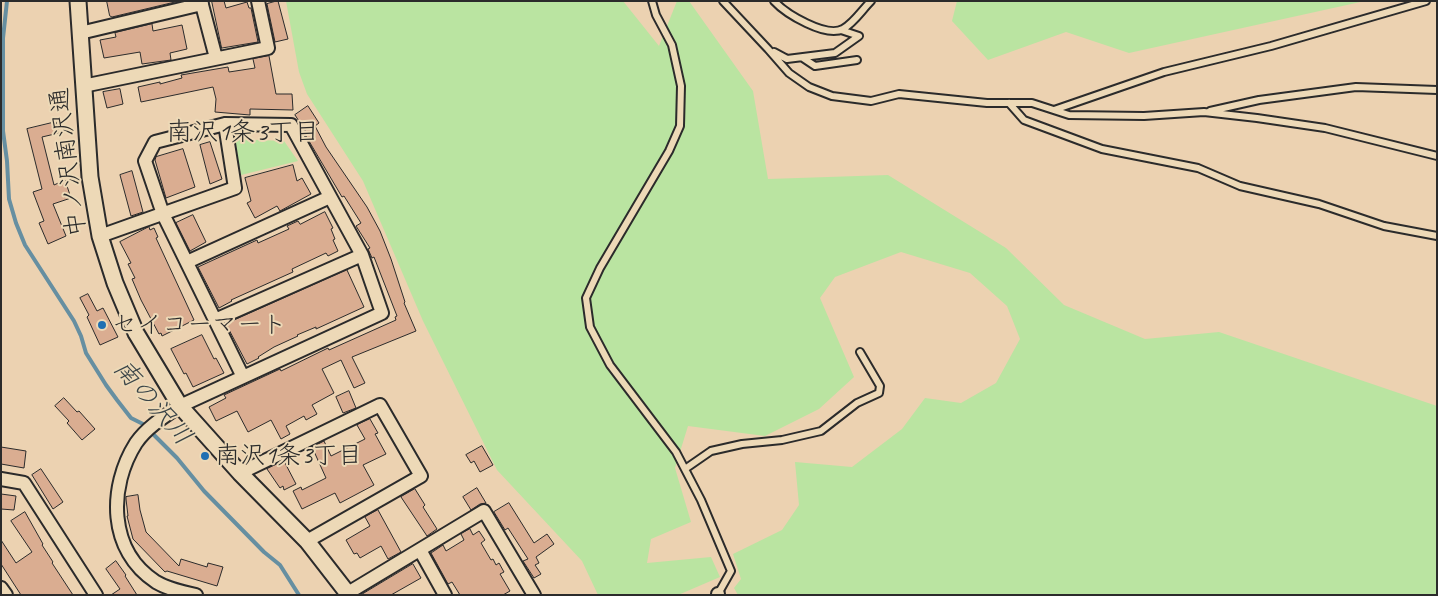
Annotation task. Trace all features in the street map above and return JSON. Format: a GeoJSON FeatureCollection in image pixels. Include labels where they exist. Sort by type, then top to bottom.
{"type":"FeatureCollection","features":[{"type":"Feature","properties":{"kind":"street","name":"中ノ沢南沢通"},"geometry":{"type":"LineString","coordinates":[[78,1],[90,177],[100,236],[114,283],[136,333],[180,406],[240,474],[307,541],[348,594]]}},
{"type":"Feature","properties":{"kind":"street"},"geometry":{"type":"LineString","coordinates":[[83,86],[268,48],[258,1]]}},
{"type":"Feature","properties":{"kind":"street"},"geometry":{"type":"LineString","coordinates":[[80,33],[202,3],[216,58]]}},
{"type":"Feature","properties":{"kind":"street"},"geometry":{"type":"LineString","coordinates":[[100,236],[235,188],[225,124]]}},
{"type":"Feature","properties":{"kind":"street"},"geometry":{"type":"LineString","coordinates":[[196,595],[176,590],[157,582],[140,569],[122,538],[116,516],[117,493],[124,470],[137,442],[160,419],[180,406],[382,313],[362,255],[291,125],[225,124],[155,142],[145,161],[163,214],[243,376]]}},
{"type":"Feature","properties":{"kind":"street"},"geometry":{"type":"LineString","coordinates":[[187,262],[330,196]]}},
{"type":"Feature","properties":{"kind":"street"},"geometry":{"type":"LineString","coordinates":[[215,320],[362,255]]}},
{"type":"Feature","properties":{"kind":"street"},"geometry":{"type":"LineString","coordinates":[[240,474],[380,405],[421,476],[307,541]]}},
{"type":"Feature","properties":{"kind":"street"},"geometry":{"type":"LineString","coordinates":[[1,479],[24,483],[96,595]]}},
{"type":"Feature","properties":{"kind":"street"},"geometry":{"type":"LineString","coordinates":[[348,594],[484,511],[528,593]]}},
{"type":"Feature","properties":{"kind":"street"},"geometry":{"type":"LineString","coordinates":[[420,550],[445,595]]}},
{"type":"Feature","properties":{"kind":"street"},"geometry":{"type":"LineString","coordinates":[[1,588],[6,595]]}},
{"type":"Feature","properties":{"kind":"lane"},"geometry":{"type":"LineString","coordinates":[[652,1],[656,16],[672,45],[681,86],[680,126],[669,151],[600,268],[586,298],[590,327],[610,364],[676,452],[701,500],[731,571],[718,595]]}},
{"type":"Feature","properties":{"kind":"lane"},"geometry":{"type":"LineString","coordinates":[[723,1],[789,72],[808,87],[832,96],[871,101],[899,94],[987,102],[1032,103],[1069,115],[1144,116],[1204,112],[1259,100],[1356,87],[1437,90]]}},
{"type":"Feature","properties":{"kind":"lane"},"geometry":{"type":"LineString","coordinates":[[768,48],[787,59],[803,58],[834,53],[859,36],[841,30],[817,29],[790,14],[774,1]]}},
{"type":"Feature","properties":{"kind":"lane"},"geometry":{"type":"LineString","coordinates":[[841,30],[850,25],[871,1]]}},
{"type":"Feature","properties":{"kind":"lane"},"geometry":{"type":"LineString","coordinates":[[1053,110],[1164,72],[1271,46],[1426,1]]}},
{"type":"Feature","properties":{"kind":"lane"},"geometry":{"type":"LineString","coordinates":[[803,58],[815,66],[857,60]]}},
{"type":"Feature","properties":{"kind":"lane"},"geometry":{"type":"LineString","coordinates":[[1009,103],[1024,120],[1102,149],[1198,168],[1240,186],[1319,204],[1384,226],[1437,236]]}},
{"type":"Feature","properties":{"kind":"lane"},"geometry":{"type":"LineString","coordinates":[[1204,112],[1325,128],[1437,156]]}},
{"type":"Feature","properties":{"kind":"lane"},"geometry":{"type":"LineString","coordinates":[[685,469],[711,451],[742,444],[782,440],[821,431],[857,403],[879,393],[880,386],[860,352]]}},
{"type":"Feature","properties":{"kind":"green space"},"geometry":{"type":"Polygon","coordinates":[[[286,1],[623,1],[659,46],[677,1],[689,1],[753,91],[768,179],[888,175],[1006,248],[1064,305],[1145,339],[1219,332],[1437,406],[1437,595],[738,595],[734,588],[741,579],[733,554],[782,530],[799,505],[795,462],[852,467],[902,429],[925,398],[961,403],[996,383],[1020,339],[1007,306],[970,273],[901,252],[835,277],[820,298],[854,377],[819,409],[765,436],[688,426],[675,468],[691,522],[651,539],[647,563],[711,557],[720,577],[678,595],[598,595],[582,561],[497,470],[423,321],[363,181],[307,94],[299,72],[286,1]]]}},
{"type":"Feature","properties":{"kind":"green space"},"geometry":{"type":"Polygon","coordinates":[[[957,1],[1365,1],[1129,53],[1066,32],[988,60],[952,21],[957,1]]]}},
{"type":"Feature","properties":{"kind":"green space"},"geometry":{"type":"Polygon","coordinates":[[[235,139],[284,141],[298,161],[241,175],[235,139]]]}},
{"type":"Feature","properties":{"kind":"building"},"geometry":{"type":"Polygon","coordinates":[[[107,1],[175,2],[112,17],[110,16],[107,1]]]}},
{"type":"Feature","properties":{"kind":"building"},"geometry":{"type":"Polygon","coordinates":[[[212,1],[224,1],[226,8],[247,2],[249,8],[251,8],[258,42],[222,48],[212,1]]]}},
{"type":"Feature","properties":{"kind":"building"},"geometry":{"type":"Polygon","coordinates":[[[278,1],[288,39],[275,42],[267,4],[278,1]]]}},
{"type":"Feature","properties":{"kind":"building"},"geometry":{"type":"Polygon","coordinates":[[[152,24],[153,31],[182,25],[187,49],[170,53],[171,60],[142,64],[140,52],[104,58],[100,40],[116,37],[115,33],[152,24]]]}},
{"type":"Feature","properties":{"kind":"building"},"geometry":{"type":"Polygon","coordinates":[[[269,56],[276,94],[292,94],[293,110],[250,109],[250,115],[215,112],[216,99],[213,87],[141,102],[138,87],[182,78],[181,75],[228,67],[229,72],[255,68],[253,59],[269,56]]]}},
{"type":"Feature","properties":{"kind":"building"},"geometry":{"type":"Polygon","coordinates":[[[120,89],[123,104],[107,108],[103,92],[120,89]]]}},
{"type":"Feature","properties":{"kind":"building"},"geometry":{"type":"Polygon","coordinates":[[[308,106],[319,123],[315,126],[326,147],[367,207],[380,231],[391,259],[404,303],[416,331],[352,357],[365,383],[354,388],[341,360],[322,369],[334,393],[312,405],[317,414],[306,420],[304,416],[286,426],[290,434],[281,439],[271,420],[248,432],[237,411],[216,421],[209,407],[226,398],[224,395],[280,369],[281,371],[328,348],[329,350],[396,320],[395,317],[397,316],[374,257],[372,258],[368,249],[370,248],[356,226],[361,223],[344,196],[342,197],[295,115],[308,106]]]}},
{"type":"Feature","properties":{"kind":"building"},"geometry":{"type":"Polygon","coordinates":[[[56,122],[59,133],[42,137],[54,185],[65,180],[71,198],[53,204],[66,236],[48,244],[39,223],[44,221],[33,192],[42,189],[27,129],[56,122]]]}},
{"type":"Feature","properties":{"kind":"building"},"geometry":{"type":"Polygon","coordinates":[[[210,142],[222,179],[210,184],[200,145],[210,142]]]}},
{"type":"Feature","properties":{"kind":"building"},"geometry":{"type":"Polygon","coordinates":[[[183,149],[195,187],[166,198],[155,160],[156,157],[183,149]]]}},
{"type":"Feature","properties":{"kind":"building"},"geometry":{"type":"Polygon","coordinates":[[[293,165],[297,181],[302,178],[311,194],[280,211],[277,206],[255,218],[247,203],[251,201],[245,178],[293,165]]]}},
{"type":"Feature","properties":{"kind":"building"},"geometry":{"type":"Polygon","coordinates":[[[132,171],[143,212],[131,216],[120,175],[132,171]]]}},
{"type":"Feature","properties":{"kind":"building"},"geometry":{"type":"Polygon","coordinates":[[[325,212],[333,228],[331,229],[335,239],[333,240],[338,251],[328,256],[326,253],[292,269],[293,272],[231,300],[219,308],[198,267],[257,240],[258,243],[289,229],[287,226],[298,221],[300,224],[325,212]]]}},
{"type":"Feature","properties":{"kind":"building"},"geometry":{"type":"Polygon","coordinates":[[[193,215],[206,242],[190,251],[176,223],[193,215]]]}},
{"type":"Feature","properties":{"kind":"building"},"geometry":{"type":"Polygon","coordinates":[[[149,227],[150,230],[154,228],[158,237],[156,238],[194,320],[162,336],[161,333],[159,334],[141,300],[132,279],[135,278],[128,264],[131,263],[120,242],[149,227]]]}},
{"type":"Feature","properties":{"kind":"building"},"geometry":{"type":"Polygon","coordinates":[[[347,270],[364,307],[316,329],[316,327],[297,335],[247,364],[226,324],[347,270]]]}},
{"type":"Feature","properties":{"kind":"building"},"geometry":{"type":"Polygon","coordinates":[[[88,294],[97,311],[103,308],[118,337],[100,345],[87,317],[89,315],[80,298],[88,294]]]}},
{"type":"Feature","properties":{"kind":"building"},"geometry":{"type":"Polygon","coordinates":[[[202,335],[214,359],[216,358],[224,373],[193,387],[171,349],[202,335]]]}},
{"type":"Feature","properties":{"kind":"building"},"geometry":{"type":"Polygon","coordinates":[[[349,391],[356,408],[343,413],[336,397],[349,391]]]}},
{"type":"Feature","properties":{"kind":"building"},"geometry":{"type":"Polygon","coordinates":[[[64,398],[95,429],[82,440],[67,423],[69,421],[55,406],[64,398]]]}},
{"type":"Feature","properties":{"kind":"building"},"geometry":{"type":"Polygon","coordinates":[[[370,419],[378,433],[375,434],[386,454],[363,465],[374,485],[340,503],[335,493],[302,509],[293,491],[301,487],[302,490],[326,478],[312,447],[324,441],[331,456],[365,439],[357,425],[370,419]]]}},
{"type":"Feature","properties":{"kind":"building"},"geometry":{"type":"Polygon","coordinates":[[[482,446],[493,465],[480,472],[474,461],[471,463],[466,455],[482,446]]]}},
{"type":"Feature","properties":{"kind":"building"},"geometry":{"type":"Polygon","coordinates":[[[1,447],[26,451],[24,468],[1,464],[1,447]]]}},
{"type":"Feature","properties":{"kind":"building"},"geometry":{"type":"Polygon","coordinates":[[[284,461],[296,484],[284,490],[283,486],[280,488],[267,469],[284,461]]]}},
{"type":"Feature","properties":{"kind":"building"},"geometry":{"type":"Polygon","coordinates":[[[41,469],[63,502],[53,509],[32,475],[41,469]]]}},
{"type":"Feature","properties":{"kind":"building"},"geometry":{"type":"Polygon","coordinates":[[[477,488],[486,503],[480,504],[471,510],[463,497],[477,488]]]}},
{"type":"Feature","properties":{"kind":"building"},"geometry":{"type":"Polygon","coordinates":[[[415,489],[425,505],[423,507],[437,529],[427,536],[401,497],[415,489]]]}},
{"type":"Feature","properties":{"kind":"building"},"geometry":{"type":"Polygon","coordinates":[[[1,494],[16,496],[14,510],[1,509],[1,494]]]}},
{"type":"Feature","properties":{"kind":"building"},"geometry":{"type":"Polygon","coordinates":[[[138,495],[146,532],[179,566],[181,559],[207,567],[208,563],[223,567],[217,586],[165,572],[133,539],[127,516],[126,497],[138,495]]]}},
{"type":"Feature","properties":{"kind":"building"},"geometry":{"type":"Polygon","coordinates":[[[509,503],[534,543],[547,534],[554,544],[536,557],[539,563],[535,565],[541,574],[534,578],[523,561],[528,559],[508,528],[505,530],[494,512],[509,503]]]}},
{"type":"Feature","properties":{"kind":"building"},"geometry":{"type":"Polygon","coordinates":[[[378,510],[401,552],[388,559],[381,546],[360,558],[357,553],[354,554],[346,540],[370,526],[365,517],[378,510]]]}},
{"type":"Feature","properties":{"kind":"building"},"geometry":{"type":"Polygon","coordinates":[[[25,512],[52,563],[73,595],[21,595],[1,564],[1,540],[16,563],[32,552],[11,521],[25,512]]]}},
{"type":"Feature","properties":{"kind":"building"},"geometry":{"type":"Polygon","coordinates":[[[470,529],[473,535],[479,531],[485,540],[481,543],[491,560],[493,559],[496,565],[499,563],[504,572],[500,574],[510,591],[503,595],[460,595],[452,582],[448,584],[431,553],[443,545],[446,551],[464,540],[461,534],[470,529]]]}},
{"type":"Feature","properties":{"kind":"building"},"geometry":{"type":"Polygon","coordinates":[[[116,561],[137,595],[111,595],[120,589],[106,569],[116,561]]]}},
{"type":"Feature","properties":{"kind":"building"},"geometry":{"type":"Polygon","coordinates":[[[413,564],[421,578],[391,595],[361,595],[413,564]]]}},
{"type":"Feature","properties":{"kind":"waterway","name":"南の沢川"},"geometry":{"type":"LineString","coordinates":[[7,1],[3,38],[3,131],[9,199],[25,245],[74,321],[86,353],[106,385],[131,418],[143,424],[177,458],[204,491],[264,552],[280,565],[299,595]]}},
{"type":"Feature","properties":{"kind":"place","name":"セイコーマート"},"geometry":{"type":"Point","coordinates":[102,325]}},
{"type":"Feature","properties":{"kind":"place","name":"南沢1条3丁目"},"geometry":{"type":"Point","coordinates":[205,456]}},
{"type":"Feature","properties":{"kind":"district","name":"南沢1条3丁目"},"geometry":{"type":"Point","coordinates":[243,133]}}]}
